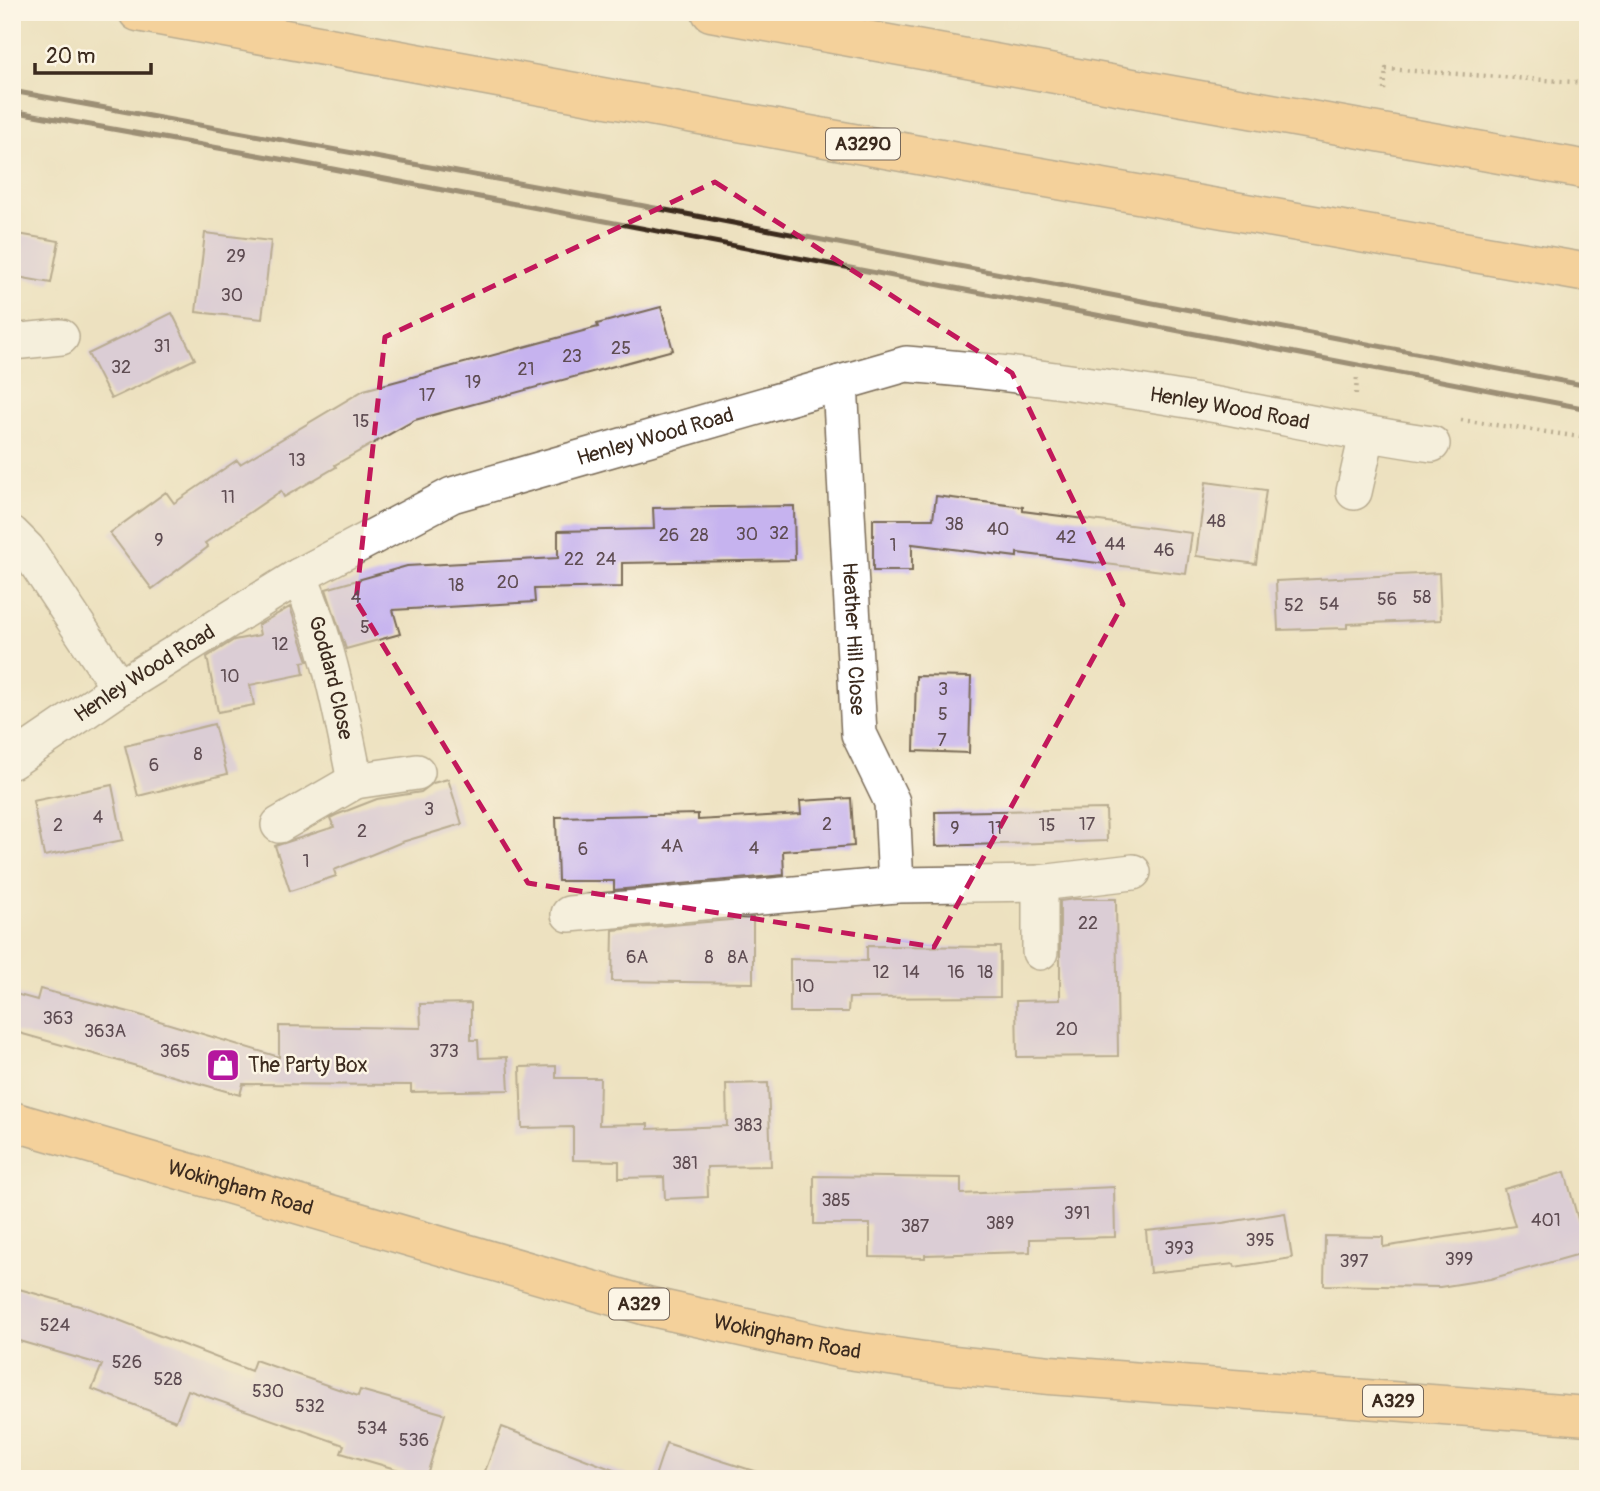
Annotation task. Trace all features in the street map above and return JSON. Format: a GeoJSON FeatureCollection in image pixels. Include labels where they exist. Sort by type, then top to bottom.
{"type":"FeatureCollection","features":[{"type":"Feature","properties":{"kind":"main road","name":"A3290"},"geometry":{"type":"LineString","coordinates":[[138,12],[984,167],[1588,273]]}},
{"type":"Feature","properties":{"kind":"main road"},"geometry":{"type":"LineString","coordinates":[[710,12],[1588,170]]}},
{"type":"Feature","properties":{"kind":"main road","name":"Wokingham Road"},"geometry":{"type":"LineString","coordinates":[[12,1121],[647,1306],[841,1349],[944,1364],[1050,1375],[1588,1416]]}},
{"type":"Feature","properties":{"kind":"street"},"geometry":{"type":"LineString","coordinates":[[12,342],[61,337]]}},
{"type":"Feature","properties":{"kind":"street","name":"Henley Wood Road"},"geometry":{"type":"LineString","coordinates":[[12,761],[118,688],[299,576],[452,495],[906,364],[983,370],[1215,405],[1367,435],[1442,432]]}},
{"type":"Feature","properties":{"kind":"street","name":"Heather Hill Close"},"geometry":{"type":"LineString","coordinates":[[840,383],[859,734],[892,802],[896,884]]}},
{"type":"Feature","properties":{"kind":"street"},"geometry":{"type":"LineString","coordinates":[[1354,492],[1367,435]]}},
{"type":"Feature","properties":{"kind":"street"},"geometry":{"type":"LineString","coordinates":[[12,534],[27,549],[118,688]]}},
{"type":"Feature","properties":{"kind":"street","name":"Goddard Close"},"geometry":{"type":"LineString","coordinates":[[299,576],[310,599],[337,692],[355,781]]}},
{"type":"Feature","properties":{"kind":"street"},"geometry":{"type":"LineString","coordinates":[[279,825],[355,781],[417,772]]}},
{"type":"Feature","properties":{"kind":"street"},"geometry":{"type":"LineString","coordinates":[[569,914],[896,884],[1040,883],[1133,872]]}},
{"type":"Feature","properties":{"kind":"street"},"geometry":{"type":"LineString","coordinates":[[1040,883],[1040,952]]}},
{"type":"Feature","properties":{"kind":"path"},"geometry":{"type":"LineString","coordinates":[[1384,90],[1386,69],[1588,83]]}},
{"type":"Feature","properties":{"kind":"path"},"geometry":{"type":"LineString","coordinates":[[1442,432],[1588,438]]}},
{"type":"Feature","properties":{"kind":"highlighted area"},"geometry":{"type":"Polygon","coordinates":[[[715,182],[1012,373],[1123,604],[934,947],[528,883],[356,601],[385,337],[715,182]]]}},
{"type":"Feature","properties":{"kind":"building"},"geometry":{"type":"Polygon","coordinates":[[[12,233],[59,241],[51,283],[12,276],[12,233]]]}},
{"type":"Feature","properties":{"kind":"building"},"geometry":{"type":"Polygon","coordinates":[[[205,233],[271,241],[262,319],[196,312],[205,233]]]}},
{"type":"Feature","properties":{"kind":"building"},"geometry":{"type":"Polygon","coordinates":[[[661,307],[673,350],[415,420],[284,497],[281,491],[205,543],[208,547],[152,589],[110,533],[166,492],[174,503],[237,460],[240,464],[364,390],[598,327],[597,324],[661,307]]]}},
{"type":"Feature","properties":{"kind":"building"},"geometry":{"type":"Polygon","coordinates":[[[172,313],[195,359],[111,399],[88,354],[172,313]]]}},
{"type":"Feature","properties":{"kind":"building"},"geometry":{"type":"Polygon","coordinates":[[[1206,482],[1266,490],[1256,564],[1196,556],[1206,482]]]}},
{"type":"Feature","properties":{"kind":"building"},"geometry":{"type":"Polygon","coordinates":[[[936,496],[1023,507],[1023,511],[1192,533],[1186,574],[1017,553],[1017,557],[912,544],[912,571],[873,571],[873,519],[933,519],[936,496]]]}},
{"type":"Feature","properties":{"kind":"building"},"geometry":{"type":"Polygon","coordinates":[[[794,506],[795,560],[622,563],[622,587],[534,589],[535,602],[393,610],[400,634],[346,649],[326,589],[407,566],[558,558],[558,531],[654,529],[653,508],[794,506]]]}},
{"type":"Feature","properties":{"kind":"building"},"geometry":{"type":"Polygon","coordinates":[[[1439,573],[1441,620],[1347,624],[1347,628],[1278,630],[1276,581],[1439,573]]]}},
{"type":"Feature","properties":{"kind":"building"},"geometry":{"type":"Polygon","coordinates":[[[290,607],[308,661],[302,662],[304,674],[250,685],[254,705],[218,712],[207,657],[234,640],[260,635],[258,625],[290,607]]]}},
{"type":"Feature","properties":{"kind":"building"},"geometry":{"type":"Polygon","coordinates":[[[916,676],[971,677],[969,753],[914,751],[916,676]]]}},
{"type":"Feature","properties":{"kind":"building"},"geometry":{"type":"Polygon","coordinates":[[[214,724],[227,774],[138,796],[125,746],[214,724]]]}},
{"type":"Feature","properties":{"kind":"building"},"geometry":{"type":"Polygon","coordinates":[[[448,779],[462,824],[402,842],[334,870],[336,876],[290,891],[275,846],[334,827],[330,818],[377,799],[421,792],[433,783],[448,779]]]}},
{"type":"Feature","properties":{"kind":"building"},"geometry":{"type":"Polygon","coordinates":[[[112,785],[123,840],[44,856],[33,801],[112,785]]]}},
{"type":"Feature","properties":{"kind":"building"},"geometry":{"type":"Polygon","coordinates":[[[851,798],[854,846],[783,851],[784,875],[614,890],[614,881],[558,881],[556,817],[698,814],[698,820],[801,814],[800,801],[851,798]]]}},
{"type":"Feature","properties":{"kind":"building"},"geometry":{"type":"Polygon","coordinates":[[[1106,809],[1107,841],[936,846],[935,812],[1106,809]]]}},
{"type":"Feature","properties":{"kind":"building"},"geometry":{"type":"Polygon","coordinates":[[[1116,899],[1118,1056],[1017,1057],[1016,1001],[1060,1000],[1060,901],[1116,899]]]}},
{"type":"Feature","properties":{"kind":"building"},"geometry":{"type":"Polygon","coordinates":[[[753,918],[753,983],[612,981],[613,930],[753,918]]]}},
{"type":"Feature","properties":{"kind":"building"},"geometry":{"type":"Polygon","coordinates":[[[867,946],[1000,947],[1000,997],[849,998],[848,1012],[790,1012],[790,959],[867,961],[867,946]]]}},
{"type":"Feature","properties":{"kind":"building"},"geometry":{"type":"Polygon","coordinates":[[[40,989],[133,1013],[279,1057],[279,1026],[421,1028],[420,1004],[471,1003],[471,1040],[478,1040],[479,1058],[507,1057],[509,1090],[411,1092],[411,1085],[243,1084],[240,1095],[12,1031],[12,993],[37,1000],[40,989]]]}},
{"type":"Feature","properties":{"kind":"building"},"geometry":{"type":"Polygon","coordinates":[[[556,1066],[556,1078],[600,1078],[599,1125],[648,1124],[648,1129],[727,1126],[726,1084],[768,1083],[771,1166],[707,1167],[708,1197],[665,1199],[664,1177],[619,1178],[619,1161],[573,1160],[573,1127],[522,1128],[520,1067],[556,1066]]]}},
{"type":"Feature","properties":{"kind":"building"},"geometry":{"type":"Polygon","coordinates":[[[1565,1172],[1587,1252],[1490,1279],[1440,1287],[1324,1285],[1325,1236],[1383,1237],[1383,1247],[1515,1226],[1504,1189],[1565,1172]]]}},
{"type":"Feature","properties":{"kind":"building"},"geometry":{"type":"Polygon","coordinates":[[[814,1176],[961,1178],[961,1194],[1114,1187],[1115,1237],[1030,1239],[1030,1252],[925,1255],[925,1258],[870,1257],[870,1224],[814,1224],[814,1176]]]}},
{"type":"Feature","properties":{"kind":"building"},"geometry":{"type":"Polygon","coordinates":[[[1285,1213],[1292,1258],[1235,1267],[1234,1264],[1150,1273],[1146,1231],[1285,1213]]]}},
{"type":"Feature","properties":{"kind":"building"},"geometry":{"type":"Polygon","coordinates":[[[12,1287],[90,1309],[251,1371],[255,1360],[358,1396],[360,1390],[445,1414],[426,1478],[341,1453],[344,1445],[188,1390],[176,1421],[92,1389],[102,1365],[12,1339],[12,1287]]]}},
{"type":"Feature","properties":{"kind":"building"},"geometry":{"type":"Polygon","coordinates":[[[502,1427],[629,1476],[629,1479],[482,1479],[502,1427]]]}},
{"type":"Feature","properties":{"kind":"building"},"geometry":{"type":"Polygon","coordinates":[[[666,1443],[757,1472],[756,1479],[654,1479],[666,1443]]]}},
{"type":"Feature","properties":{"kind":"railway"},"geometry":{"type":"LineString","coordinates":[[12,91],[639,205],[1588,386]]}},
{"type":"Feature","properties":{"kind":"railway"},"geometry":{"type":"LineString","coordinates":[[12,111],[291,161],[1588,409]]}},
{"type":"Feature","properties":{"kind":"place","name":"The Party Box"},"geometry":{"type":"Point","coordinates":[223,1065]}}]}
